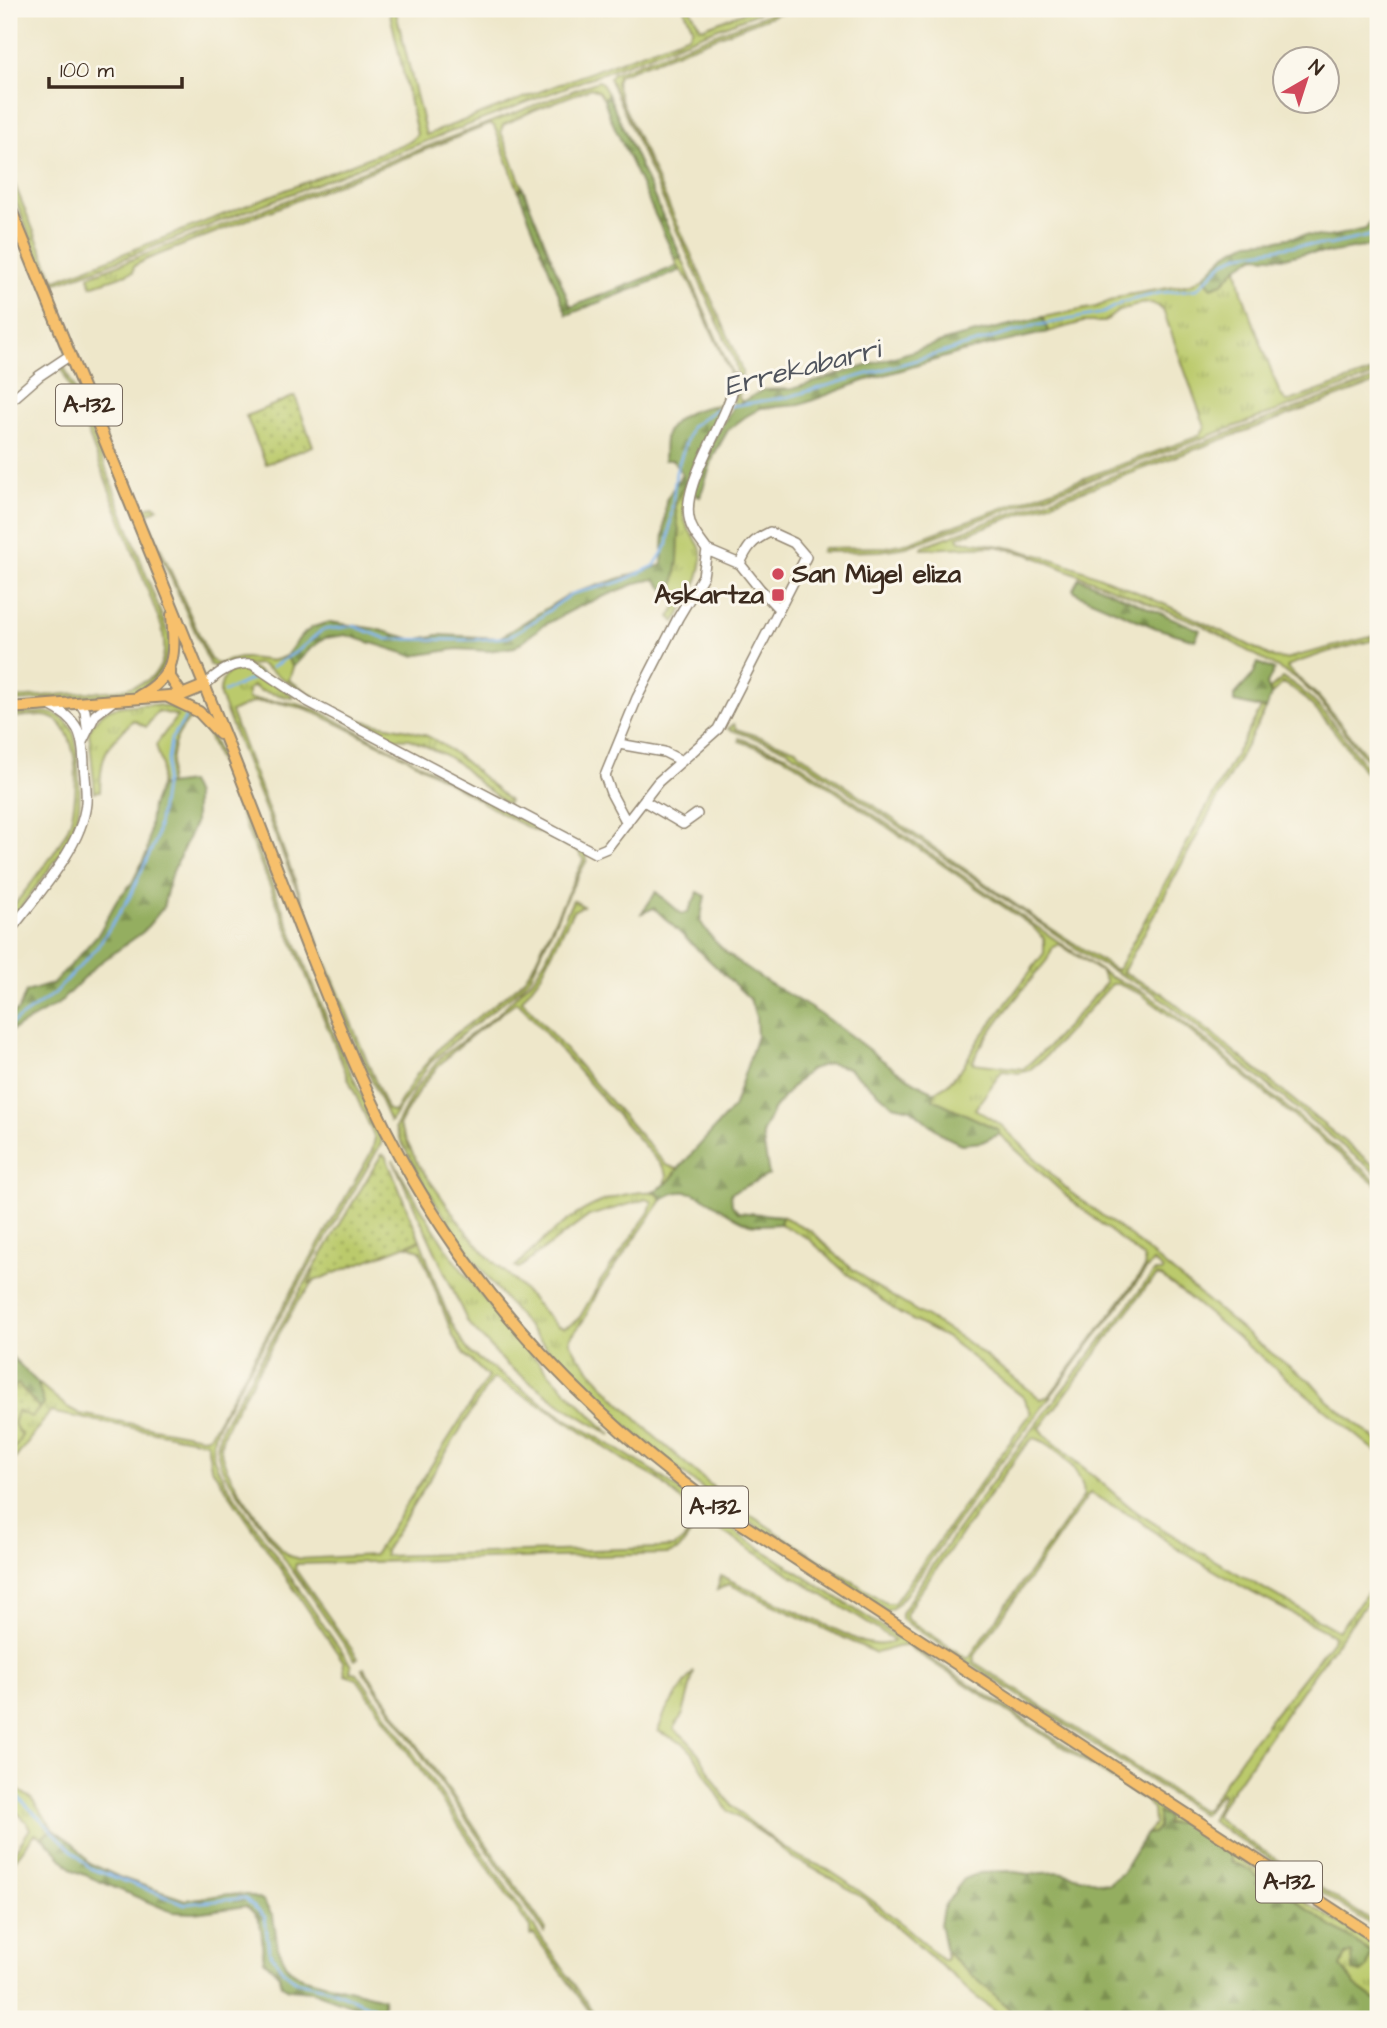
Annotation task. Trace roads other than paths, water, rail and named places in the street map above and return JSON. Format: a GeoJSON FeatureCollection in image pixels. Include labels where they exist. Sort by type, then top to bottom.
{"type":"FeatureCollection","features":[{"type":"Feature","properties":{"kind":"main road","name":"A-132"},"geometry":{"type":"LineString","coordinates":[[9,205],[354,1062],[411,1178],[452,1241],[510,1317],[548,1361],[616,1428],[674,1477],[710,1503],[1378,1939]]}},
{"type":"Feature","properties":{"kind":"main road"},"geometry":{"type":"LineString","coordinates":[[171,606],[174,640],[170,670],[176,689],[182,695]]}},
{"type":"Feature","properties":{"kind":"main road"},"geometry":{"type":"LineString","coordinates":[[135,699],[160,683],[170,670]]}},
{"type":"Feature","properties":{"kind":"main road"},"geometry":{"type":"LineString","coordinates":[[9,708],[182,695],[204,686]]}},
{"type":"Feature","properties":{"kind":"main road"},"geometry":{"type":"LineString","coordinates":[[166,696],[199,712],[228,746]]}},
{"type":"Feature","properties":{"kind":"street"},"geometry":{"type":"LineString","coordinates":[[9,398],[15,397],[39,376],[69,356]]}},
{"type":"Feature","properties":{"kind":"street"},"geometry":{"type":"LineString","coordinates":[[735,378],[732,397],[704,457],[687,507],[690,524],[707,550],[740,564],[778,608]]}},
{"type":"Feature","properties":{"kind":"street"},"geometry":{"type":"LineString","coordinates":[[204,686],[220,671],[235,665],[252,664],[307,701],[595,853],[607,848],[659,782],[718,729],[806,557],[794,543],[769,532],[747,547],[740,564]]}},
{"type":"Feature","properties":{"kind":"street"},"geometry":{"type":"LineString","coordinates":[[626,823],[605,776],[637,698],[703,576],[707,550]]}},
{"type":"Feature","properties":{"kind":"street"},"geometry":{"type":"LineString","coordinates":[[83,729],[105,706],[116,700]]}},
{"type":"Feature","properties":{"kind":"street"},"geometry":{"type":"LineString","coordinates":[[9,932],[62,861],[79,831],[86,804],[83,740],[85,711],[80,703]]}},
{"type":"Feature","properties":{"kind":"street"},"geometry":{"type":"LineString","coordinates":[[49,705],[65,713],[83,729]]}},
{"type":"Feature","properties":{"kind":"street"},"geometry":{"type":"LineString","coordinates":[[619,744],[664,752],[682,761]]}},
{"type":"Feature","properties":{"kind":"street"},"geometry":{"type":"LineString","coordinates":[[644,801],[683,824],[697,814]]}},
{"type":"Feature","properties":{"kind":"waterway","name":"Errekabarri"},"geometry":{"type":"LineString","coordinates":[[731,406],[788,397],[1034,326],[1103,313],[1123,302],[1160,293],[1197,289],[1225,261],[1242,254],[1298,245],[1329,245],[1369,236],[1378,227]]}},
{"type":"Feature","properties":{"kind":"waterway","name":"Errekabarri"},"geometry":{"type":"LineString","coordinates":[[272,667],[299,650],[322,630],[354,626],[387,639],[473,640],[508,637],[571,594],[620,582],[654,566],[668,544],[676,472],[691,427],[716,409],[725,408]]}},
{"type":"Feature","properties":{"kind":"waterway","name":"Errekabarri"},"geometry":{"type":"LineString","coordinates":[[224,692],[260,675]]}},
{"type":"Feature","properties":{"kind":"waterway","name":"Errekabarri"},"geometry":{"type":"LineString","coordinates":[[9,1025],[54,994],[96,949],[129,898],[156,840],[171,739],[187,716]]}},
{"type":"Feature","properties":{"kind":"waterway","name":"Errekabarri"},"geometry":{"type":"LineString","coordinates":[[9,1788],[90,1868],[185,1904],[245,1898],[265,1917],[269,1951],[282,1970],[296,1981],[329,1989],[373,2007],[375,2019]]}},
{"type":"Feature","properties":{"kind":"place","name":"San Migel eliza"},"geometry":{"type":"Point","coordinates":[778,574]}},
{"type":"Feature","properties":{"kind":"place","name":"Askartza"},"geometry":{"type":"Point","coordinates":[778,595]}}]}
